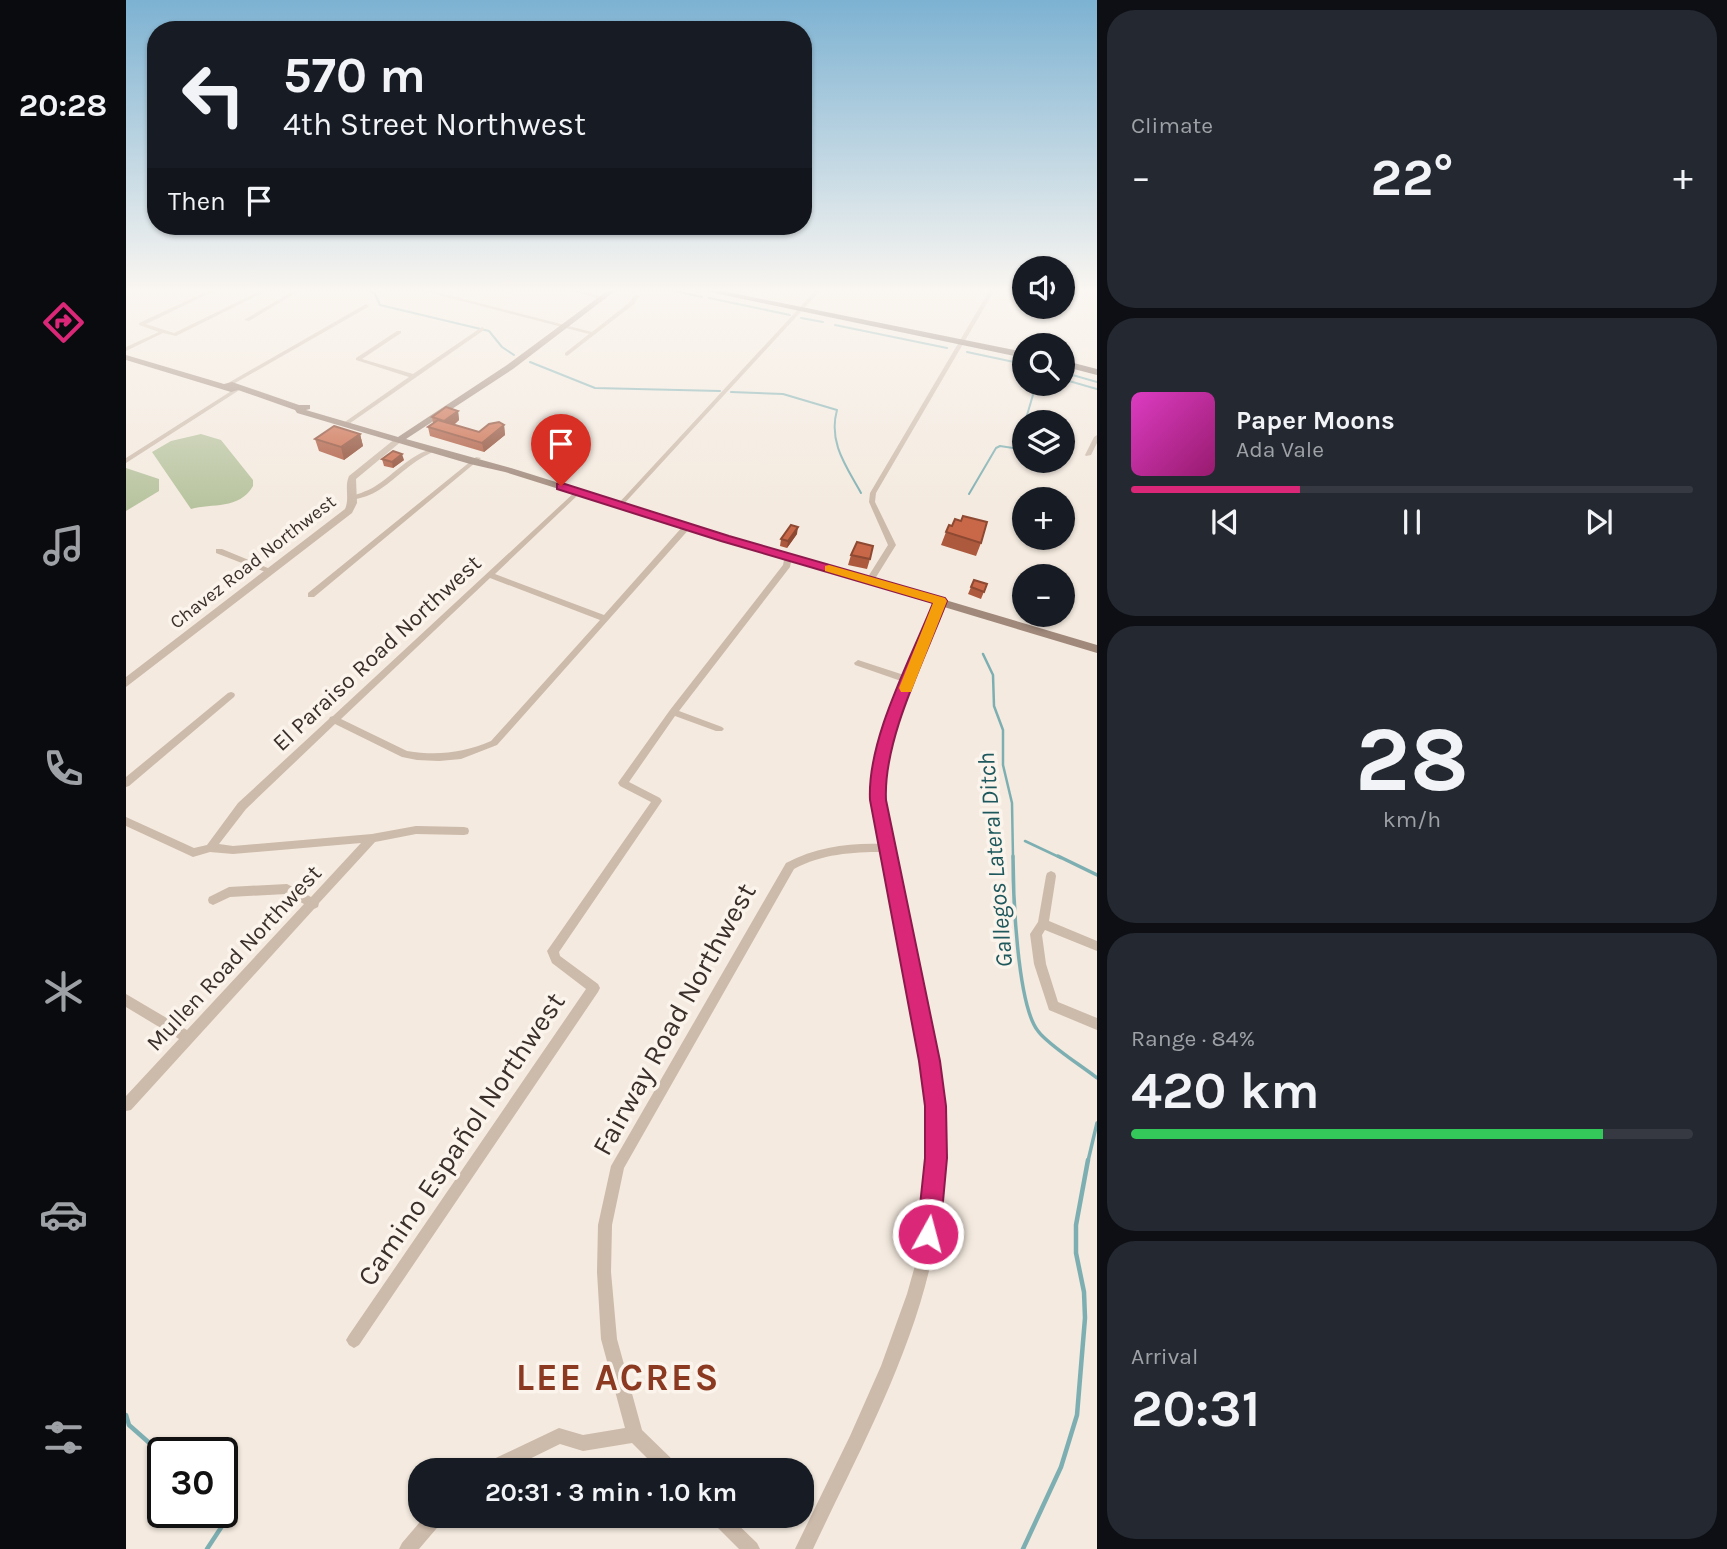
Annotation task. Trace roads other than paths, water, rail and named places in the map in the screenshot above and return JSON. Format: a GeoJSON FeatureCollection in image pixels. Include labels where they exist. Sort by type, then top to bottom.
{"type":"FeatureCollection","features":[{"type":"Feature","properties":{"kind":"main road"},"geometry":{"type":"LineString","coordinates":[[148,363],[233,390],[239,389],[298,408],[300,411],[461,453],[476,460]]}},
{"type":"Feature","properties":{"kind":"main road"},"geometry":{"type":"LineString","coordinates":[[405,439],[515,363]]}},
{"type":"Feature","properties":{"kind":"main road"},"geometry":{"type":"LineString","coordinates":[[1075,366],[1097,372]]}},
{"type":"Feature","properties":{"kind":"main road"},"geometry":{"type":"LineString","coordinates":[[405,439],[687,527],[1097,649]]}},
{"type":"Feature","properties":{"kind":"street"},"geometry":{"type":"LineString","coordinates":[[226,386],[266,363]]}},
{"type":"Feature","properties":{"kind":"street"},"geometry":{"type":"LineString","coordinates":[[372,363],[412,376]]}},
{"type":"Feature","properties":{"kind":"street"},"geometry":{"type":"LineString","coordinates":[[347,423],[431,363]]}},
{"type":"Feature","properties":{"kind":"street"},"geometry":{"type":"LineString","coordinates":[[619,506],[751,363]]}},
{"type":"Feature","properties":{"kind":"street"},"geometry":{"type":"LineString","coordinates":[[870,580],[892,545],[871,498],[950,363]]}},
{"type":"Feature","properties":{"kind":"street"},"geometry":{"type":"LineString","coordinates":[[126,461],[239,389]]}},
{"type":"Feature","properties":{"kind":"street"},"geometry":{"type":"LineString","coordinates":[[1088,455],[1097,437]]}},
{"type":"Feature","properties":{"kind":"street"},"geometry":{"type":"LineString","coordinates":[[352,498],[350,481],[360,470],[405,439]]}},
{"type":"Feature","properties":{"kind":"street","name":"Chavez Road Northwest"},"geometry":{"type":"LineString","coordinates":[[126,683],[349,511],[353,505],[352,498],[373,493],[419,457],[434,450]]}},
{"type":"Feature","properties":{"kind":"street"},"geometry":{"type":"LineString","coordinates":[[311,595],[476,460]]}},
{"type":"Feature","properties":{"kind":"street","name":"El Paraiso Road Northwest"},"geometry":{"type":"LineString","coordinates":[[210,848],[242,806],[578,492]]}},
{"type":"Feature","properties":{"kind":"street"},"geometry":{"type":"LineString","coordinates":[[333,719],[405,754],[447,758],[479,750],[494,743],[507,732],[687,527]]}},
{"type":"Feature","properties":{"kind":"street"},"geometry":{"type":"LineString","coordinates":[[219,551],[271,571]]}},
{"type":"Feature","properties":{"kind":"street","name":"Camino Español Northwest"},"geometry":{"type":"LineString","coordinates":[[354,1340],[594,988],[556,960],[553,951],[657,802],[623,783],[673,712],[787,565],[788,557]]}},
{"type":"Feature","properties":{"kind":"street"},"geometry":{"type":"LineString","coordinates":[[489,575],[606,619]]}},
{"type":"Feature","properties":{"kind":"street"},"geometry":{"type":"LineString","coordinates":[[804,1549],[897,1349],[925,1254],[932,1214],[936,1158],[935,1106],[930,1061],[878,800],[878,765],[940,601]]}},
{"type":"Feature","properties":{"kind":"street"},"geometry":{"type":"LineString","coordinates":[[858,663],[909,681]]}},
{"type":"Feature","properties":{"kind":"street"},"geometry":{"type":"LineString","coordinates":[[126,783],[230,695]]}},
{"type":"Feature","properties":{"kind":"street"},"geometry":{"type":"LineString","coordinates":[[673,712],[719,729]]}},
{"type":"Feature","properties":{"kind":"street"},"geometry":{"type":"LineString","coordinates":[[126,821],[193,853],[210,848],[233,850],[372,838],[416,831],[464,831]]}},
{"type":"Feature","properties":{"kind":"street","name":"Mullen Road Northwest"},"geometry":{"type":"LineString","coordinates":[[126,1105],[372,838]]}},
{"type":"Feature","properties":{"kind":"street","name":"Fairway Road Northwest"},"geometry":{"type":"LineString","coordinates":[[635,1435],[609,1339],[604,1272],[605,1225],[618,1166],[790,866],[810,855],[832,850],[853,847],[887,848]]}},
{"type":"Feature","properties":{"kind":"street"},"geometry":{"type":"LineString","coordinates":[[1051,876],[1044,919],[1037,934],[1039,954],[1053,1006],[1097,1024]]}},
{"type":"Feature","properties":{"kind":"street"},"geometry":{"type":"LineString","coordinates":[[213,900],[229,892],[287,889],[314,904]]}},
{"type":"Feature","properties":{"kind":"street"},"geometry":{"type":"LineString","coordinates":[[1044,919],[1097,946]]}},
{"type":"Feature","properties":{"kind":"street"},"geometry":{"type":"LineString","coordinates":[[126,1000],[188,1038]]}},
{"type":"Feature","properties":{"kind":"street"},"geometry":{"type":"LineString","coordinates":[[514,1458],[559,1436],[583,1443],[635,1435],[659,1458]]}},
{"type":"Feature","properties":{"kind":"street"},"geometry":{"type":"LineString","coordinates":[[408,1549],[426,1528]]}},
{"type":"Feature","properties":{"kind":"street"},"geometry":{"type":"LineString","coordinates":[[730,1528],[751,1549]]}},
{"type":"Feature","properties":{"kind":"waterway"},"geometry":{"type":"LineString","coordinates":[[533,363],[595,388],[720,391]]}},
{"type":"Feature","properties":{"kind":"waterway"},"geometry":{"type":"LineString","coordinates":[[1075,376],[1097,382]]}},
{"type":"Feature","properties":{"kind":"waterway"},"geometry":{"type":"LineString","coordinates":[[1075,383],[1097,389]]}},
{"type":"Feature","properties":{"kind":"waterway"},"geometry":{"type":"LineString","coordinates":[[731,392],[783,394],[837,410],[837,443],[844,463],[861,493]]}},
{"type":"Feature","properties":{"kind":"waterway"},"geometry":{"type":"LineString","coordinates":[[1029,410],[1033,396]]}},
{"type":"Feature","properties":{"kind":"waterway"},"geometry":{"type":"LineString","coordinates":[[969,494],[996,448],[1012,448]]}},
{"type":"Feature","properties":{"kind":"waterway","name":"Gallegos Lateral Ditch"},"geometry":{"type":"LineString","coordinates":[[983,654],[993,675],[994,706],[1003,730],[1003,765],[1012,803],[1013,858]]}},
{"type":"Feature","properties":{"kind":"waterway"},"geometry":{"type":"LineString","coordinates":[[1025,841],[1061,858]]}},
{"type":"Feature","properties":{"kind":"waterway","name":"Gallegos Lateral Ditch"},"geometry":{"type":"LineString","coordinates":[[1013,856],[1021,974],[1031,1017],[1038,1031],[1049,1043],[1097,1078]]}},
{"type":"Feature","properties":{"kind":"waterway"},"geometry":{"type":"LineString","coordinates":[[1058,856],[1097,875]]}},
{"type":"Feature","properties":{"kind":"waterway","name":"Gallegos Lateral Ditch"},"geometry":{"type":"LineString","coordinates":[[1088,1161],[1097,1123]]}},
{"type":"Feature","properties":{"kind":"waterway","name":"Gallegos Lateral Ditch"},"geometry":{"type":"LineString","coordinates":[[1023,1549],[1061,1467],[1077,1415],[1085,1318],[1084,1292],[1076,1253],[1076,1225],[1088,1160]]}},
{"type":"Feature","properties":{"kind":"waterway"},"geometry":{"type":"LineString","coordinates":[[126,1415],[129,1425],[147,1441]]}},
{"type":"Feature","properties":{"kind":"waterway"},"geometry":{"type":"LineString","coordinates":[[207,1549],[221,1528]]}},
{"type":"Feature","properties":{"kind":"district","name":"LEE ACRES"},"geometry":{"type":"Point","coordinates":[618,1377]}}]}
